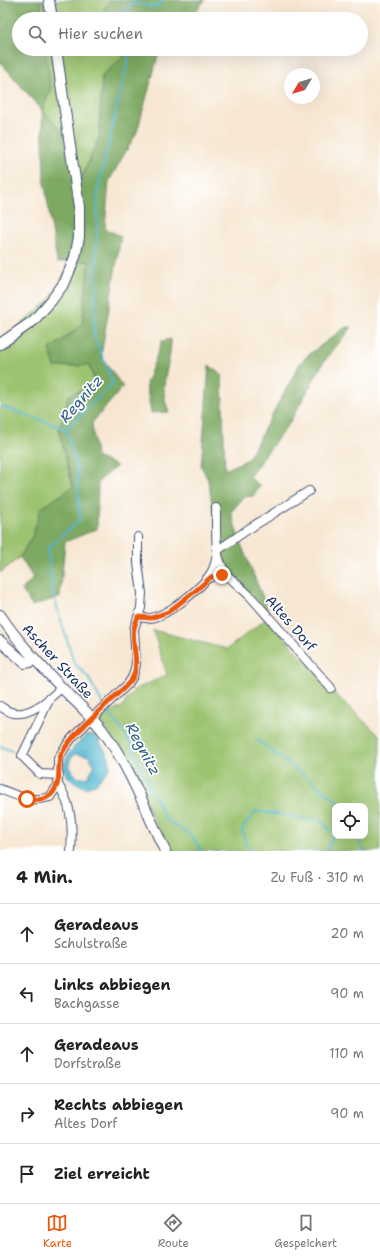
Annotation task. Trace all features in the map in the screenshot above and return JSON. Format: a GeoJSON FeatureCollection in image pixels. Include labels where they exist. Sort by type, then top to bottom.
{"type":"FeatureCollection","features":[{"type":"Feature","properties":{"kind":"street"},"geometry":{"type":"LineString","coordinates":[[50,0],[51,12]]}},
{"type":"Feature","properties":{"kind":"street"},"geometry":{"type":"LineString","coordinates":[[0,344],[34,321],[51,301],[64,282],[75,257],[79,236],[79,207],[57,56]]}},
{"type":"Feature","properties":{"kind":"street"},"geometry":{"type":"LineString","coordinates":[[218,550],[309,491]]}},
{"type":"Feature","properties":{"kind":"street","name":"Altes Dorf"},"geometry":{"type":"LineString","coordinates":[[216,508],[218,559],[222,569],[250,596],[330,688]]}},
{"type":"Feature","properties":{"kind":"street"},"geometry":{"type":"LineString","coordinates":[[0,789],[27,799],[40,800],[50,797],[58,785],[58,759],[64,749],[72,738],[128,684],[133,676],[136,664],[134,629],[141,608],[142,593],[138,563],[138,537]]}},
{"type":"Feature","properties":{"kind":"street","name":"Altes Dorf"},"geometry":{"type":"LineString","coordinates":[[205,581],[213,568],[218,550]]}},
{"type":"Feature","properties":{"kind":"street","name":"Altes Dorf"},"geometry":{"type":"LineString","coordinates":[[138,617],[151,618],[168,612],[211,577],[219,575],[230,578]]}},
{"type":"Feature","properties":{"kind":"street","name":"Ascher Straße"},"geometry":{"type":"LineString","coordinates":[[0,615],[9,629],[34,659],[92,718],[114,747],[165,851]]}},
{"type":"Feature","properties":{"kind":"street"},"geometry":{"type":"LineString","coordinates":[[0,641],[25,663],[34,659]]}},
{"type":"Feature","properties":{"kind":"street"},"geometry":{"type":"LineString","coordinates":[[0,706],[12,713],[21,714],[49,700],[62,687]]}},
{"type":"Feature","properties":{"kind":"street"},"geometry":{"type":"LineString","coordinates":[[49,700],[22,756],[40,774],[59,775]]}},
{"type":"Feature","properties":{"kind":"street"},"geometry":{"type":"LineString","coordinates":[[58,785],[65,794],[71,817],[71,851]]}},
{"type":"Feature","properties":{"kind":"green space"},"geometry":{"type":"Polygon","coordinates":[[[0,0],[41,0],[41,12],[12,12],[12,56],[46,56],[51,90],[42,110],[1,63],[0,0]]]}},
{"type":"Feature","properties":{"kind":"green space"},"geometry":{"type":"Polygon","coordinates":[[[41,0],[44,0],[46,12],[41,12],[41,0]]]}},
{"type":"Feature","properties":{"kind":"green space"},"geometry":{"type":"Polygon","coordinates":[[[55,0],[110,0],[104,8],[105,12],[56,12],[55,0]]]}},
{"type":"Feature","properties":{"kind":"green space"},"geometry":{"type":"Polygon","coordinates":[[[110,0],[205,0],[195,12],[105,12],[104,8],[110,0]]]}},
{"type":"Feature","properties":{"kind":"green space"},"geometry":{"type":"Polygon","coordinates":[[[46,56],[53,56],[66,137],[42,110],[51,90],[46,56]]]}},
{"type":"Feature","properties":{"kind":"green space"},"geometry":{"type":"Polygon","coordinates":[[[62,56],[123,56],[102,76],[99,138],[79,183],[62,56]]]}},
{"type":"Feature","properties":{"kind":"green space"},"geometry":{"type":"Polygon","coordinates":[[[123,56],[158,56],[137,132],[109,181],[105,229],[121,236],[101,356],[123,387],[92,423],[96,457],[117,466],[98,482],[97,529],[65,542],[60,597],[32,606],[22,590],[33,578],[20,557],[32,537],[41,508],[73,487],[59,430],[69,395],[96,385],[89,365],[55,367],[50,349],[82,325],[89,261],[57,262],[44,180],[42,110],[74,145],[80,182],[99,138],[102,76],[123,56]]]}},
{"type":"Feature","properties":{"kind":"green space"},"geometry":{"type":"Polygon","coordinates":[[[89,261],[82,325],[50,349],[55,367],[89,365],[96,385],[69,395],[59,430],[73,487],[42,508],[32,537],[20,557],[0,573],[0,342],[50,300],[70,262],[89,261]]]}},
{"type":"Feature","properties":{"kind":"green space"},"geometry":{"type":"Polygon","coordinates":[[[346,327],[352,327],[323,363],[290,422],[249,477],[260,486],[253,496],[244,497],[231,512],[239,539],[270,615],[229,572],[219,544],[208,480],[201,466],[209,365],[222,375],[225,470],[248,459],[299,365],[308,355],[346,327]]]}},
{"type":"Feature","properties":{"kind":"green space"},"geometry":{"type":"Polygon","coordinates":[[[171,339],[164,386],[164,398],[169,412],[151,413],[146,384],[162,341],[171,339]]]}},
{"type":"Feature","properties":{"kind":"green space"},"geometry":{"type":"Polygon","coordinates":[[[267,618],[332,691],[380,736],[380,851],[169,851],[130,771],[99,717],[122,707],[134,690],[167,675],[153,630],[227,649],[267,618]]]}},
{"type":"Feature","properties":{"kind":"water"},"geometry":{"type":"Polygon","coordinates":[[[86,735],[96,736],[109,757],[110,768],[97,783],[86,788],[71,780],[67,776],[64,770],[64,765],[69,753],[86,735]],[[76,754],[70,759],[70,769],[78,778],[88,777],[94,766],[89,756],[76,754]]]}},
{"type":"Feature","properties":{"kind":"waterway","name":"Regnitz"},"geometry":{"type":"LineString","coordinates":[[125,12],[131,3],[157,7],[163,0]]}},
{"type":"Feature","properties":{"kind":"waterway","name":"Regnitz"},"geometry":{"type":"LineString","coordinates":[[103,704],[88,677],[74,663],[52,591],[48,548],[80,520],[77,467],[66,429],[113,383],[94,335],[98,189],[129,56]]}},
{"type":"Feature","properties":{"kind":"waterway"},"geometry":{"type":"LineString","coordinates":[[0,406],[66,429]]}},
{"type":"Feature","properties":{"kind":"waterway","name":"Regnitz"},"geometry":{"type":"LineString","coordinates":[[105,707],[127,737],[166,820],[190,834],[202,851]]}},
{"type":"Feature","properties":{"kind":"waterway"},"geometry":{"type":"LineString","coordinates":[[256,739],[340,803]]}},
{"type":"Feature","properties":{"kind":"waterway"},"geometry":{"type":"LineString","coordinates":[[0,746],[12,751]]}},
{"type":"Feature","properties":{"kind":"waterway","name":"Regnitz"},"geometry":{"type":"LineString","coordinates":[[253,851],[246,846],[242,829],[256,811],[321,821],[334,834],[328,847],[329,851]]}},
{"type":"Feature","properties":{"kind":"waterway"},"geometry":{"type":"LineString","coordinates":[[359,839],[364,851]]}},
{"type":"Feature","properties":{"kind":"route"},"geometry":{"type":"LineString","coordinates":[[27,799],[40,800],[50,797],[58,785],[58,759],[64,749],[72,738],[128,684],[133,676],[136,664],[134,629],[138,617],[148,619],[158,617],[168,612],[211,577],[215,575],[222,575]]}}]}
